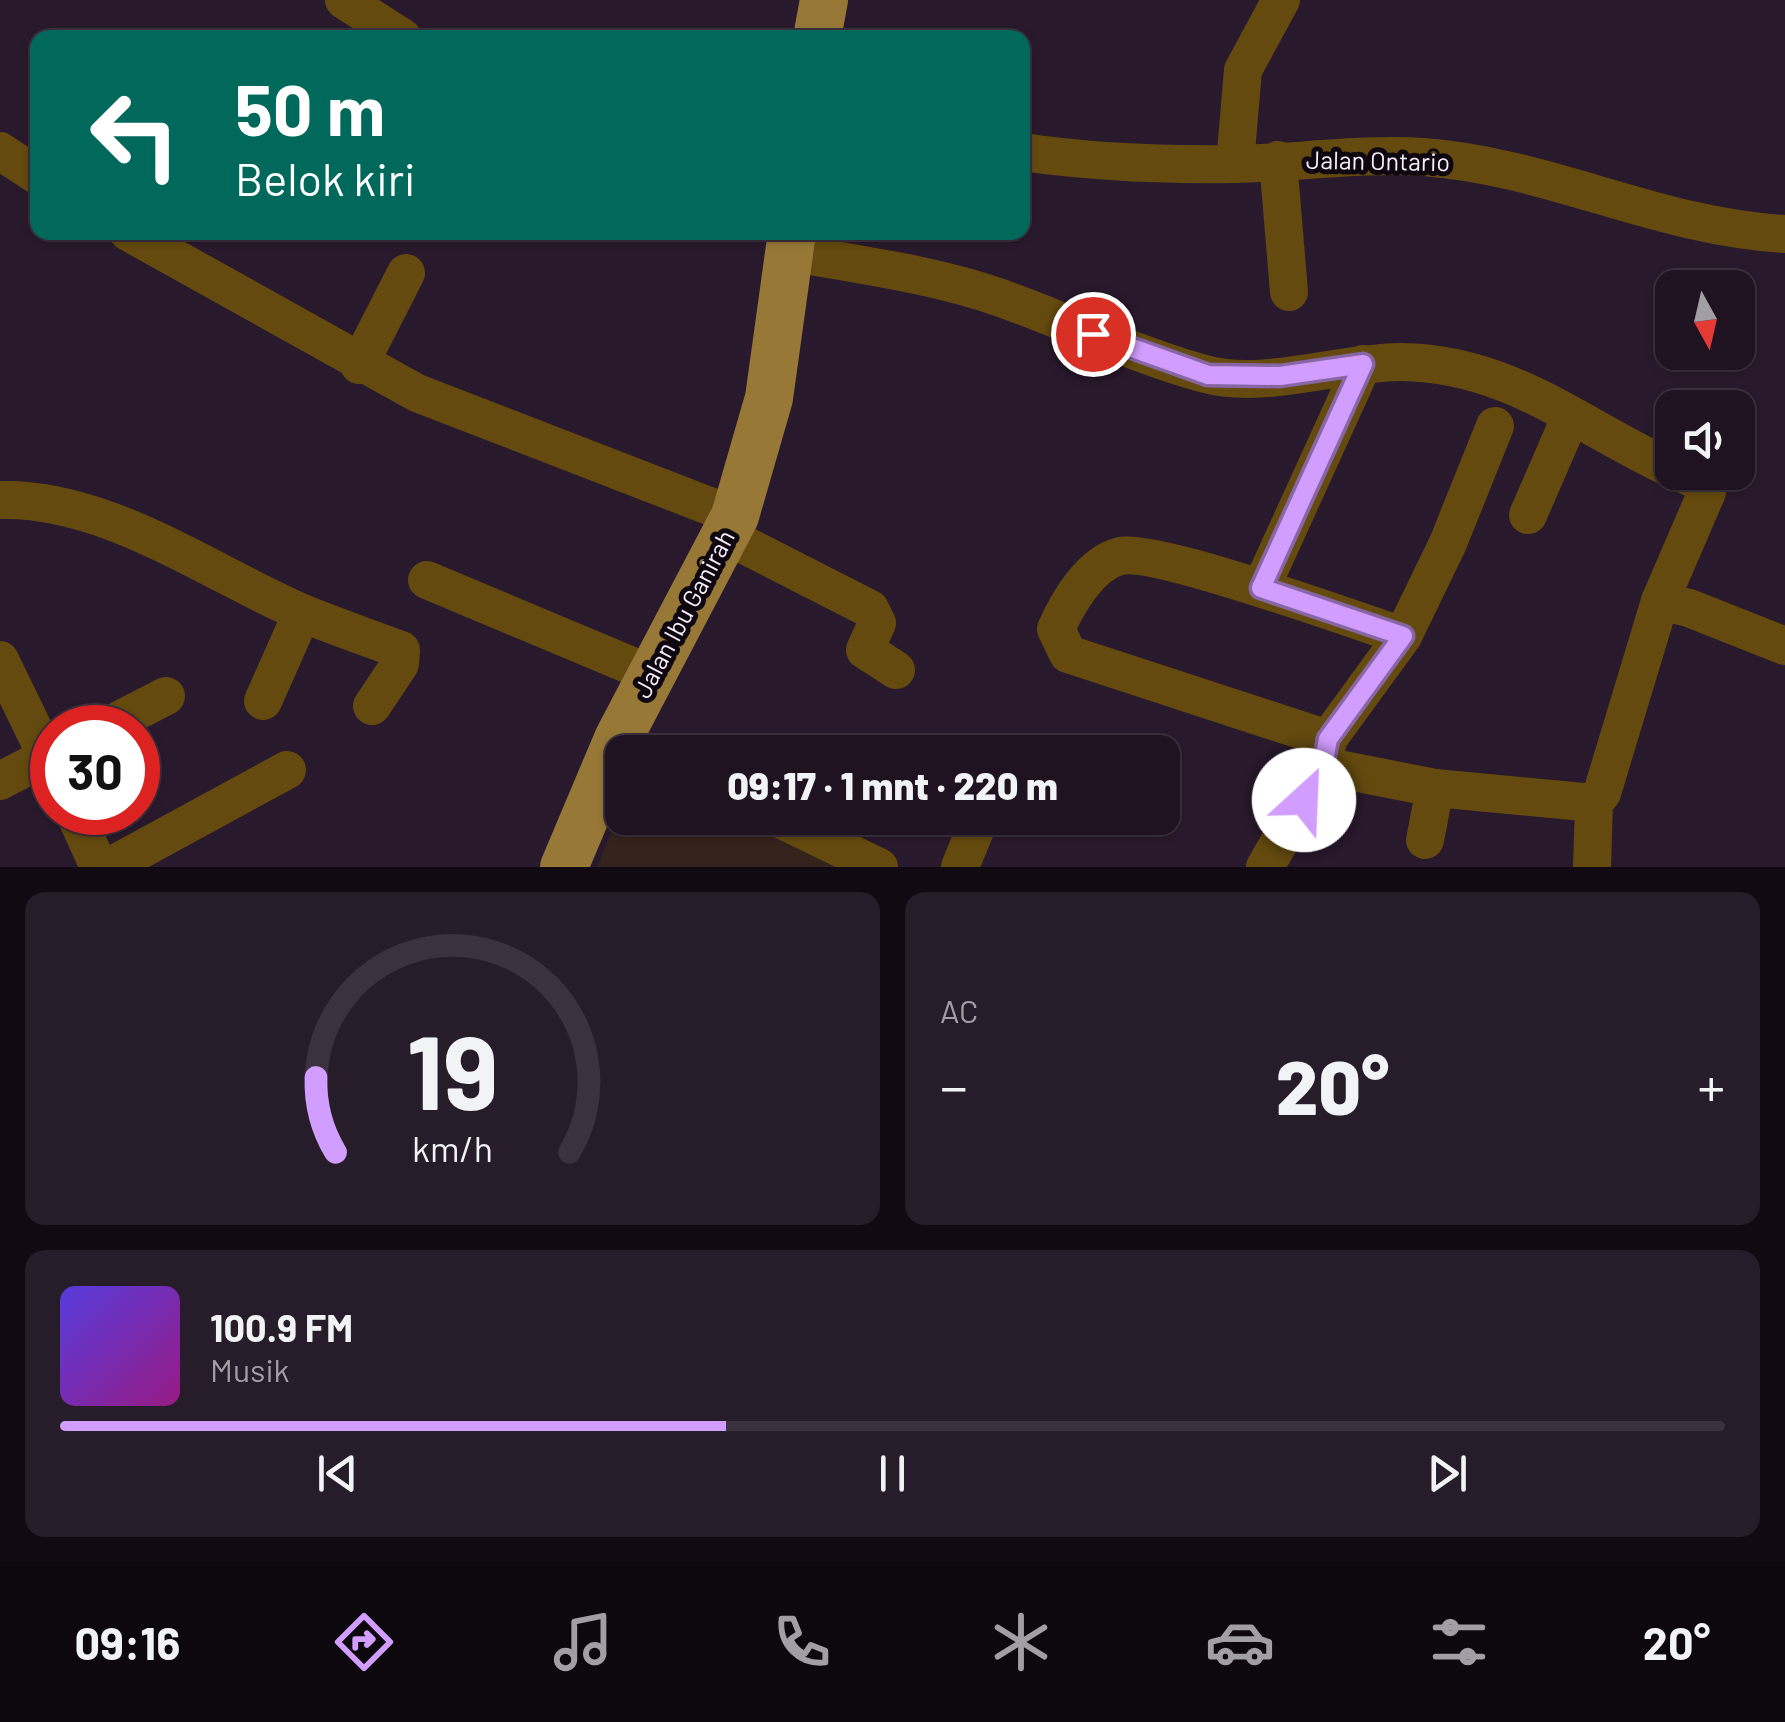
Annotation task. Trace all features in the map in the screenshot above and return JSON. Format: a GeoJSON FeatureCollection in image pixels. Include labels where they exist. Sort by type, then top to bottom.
{"type":"FeatureCollection","features":[{"type":"Feature","properties":{"kind":"main road"},"geometry":{"type":"LineString","coordinates":[[819,30],[824,0]]}},
{"type":"Feature","properties":{"kind":"main road","name":"Jalan Ibu Ganirah"},"geometry":{"type":"LineString","coordinates":[[634,735],[651,674],[731,526],[769,398],[791,242]]}},
{"type":"Feature","properties":{"kind":"main road","name":"Jalan Ibu Ganirah"},"geometry":{"type":"LineString","coordinates":[[564,867],[605,793]]}},
{"type":"Feature","properties":{"kind":"street"},"geometry":{"type":"LineString","coordinates":[[344,0],[391,30]]}},
{"type":"Feature","properties":{"kind":"street"},"geometry":{"type":"LineString","coordinates":[[1235,164],[1243,70],[1281,0]]}},
{"type":"Feature","properties":{"kind":"street"},"geometry":{"type":"LineString","coordinates":[[0,151],[30,171]]}},
{"type":"Feature","properties":{"kind":"street","name":"Jalan Ontario"},"geometry":{"type":"LineString","coordinates":[[1030,152],[1235,164],[1422,157],[1488,166],[1672,219],[1736,231],[1785,234]]}},
{"type":"Feature","properties":{"kind":"street"},"geometry":{"type":"LineString","coordinates":[[1278,160],[1289,292]]}},
{"type":"Feature","properties":{"kind":"street"},"geometry":{"type":"LineString","coordinates":[[143,240],[252,298],[359,365],[731,526],[870,609],[877,623],[866,650],[896,670]]}},
{"type":"Feature","properties":{"kind":"street"},"geometry":{"type":"LineString","coordinates":[[791,242],[995,296],[1208,375],[1280,376],[1363,364],[1472,368],[1525,388],[1655,460]]}},
{"type":"Feature","properties":{"kind":"street"},"geometry":{"type":"LineString","coordinates":[[359,365],[406,274]]}},
{"type":"Feature","properties":{"kind":"street"},"geometry":{"type":"LineString","coordinates":[[1261,588],[1363,364]]}},
{"type":"Feature","properties":{"kind":"street"},"geometry":{"type":"LineString","coordinates":[[1528,515],[1571,416]]}},
{"type":"Feature","properties":{"kind":"street"},"geometry":{"type":"LineString","coordinates":[[1265,867],[1326,753],[1403,636],[1448,544],[1495,426]]}},
{"type":"Feature","properties":{"kind":"street"},"geometry":{"type":"LineString","coordinates":[[1592,867],[1594,802],[1602,792],[1660,601],[1706,490]]}},
{"type":"Feature","properties":{"kind":"street"},"geometry":{"type":"LineString","coordinates":[[0,500],[28,499],[129,530],[302,613],[401,650],[400,664],[372,706]]}},
{"type":"Feature","properties":{"kind":"street"},"geometry":{"type":"LineString","coordinates":[[1403,636],[1261,588],[1132,554],[1103,563],[1072,599],[1056,630],[1068,654],[1326,753],[1435,788],[1594,802]]}},
{"type":"Feature","properties":{"kind":"street"},"geometry":{"type":"LineString","coordinates":[[427,580],[651,674]]}},
{"type":"Feature","properties":{"kind":"street"},"geometry":{"type":"LineString","coordinates":[[1660,601],[1690,608],[1785,646]]}},
{"type":"Feature","properties":{"kind":"street"},"geometry":{"type":"LineString","coordinates":[[264,701],[302,613]]}},
{"type":"Feature","properties":{"kind":"street"},"geometry":{"type":"LineString","coordinates":[[0,660],[30,718]]}},
{"type":"Feature","properties":{"kind":"street"},"geometry":{"type":"LineString","coordinates":[[149,705],[166,696]]}},
{"type":"Feature","properties":{"kind":"street"},"geometry":{"type":"LineString","coordinates":[[0,781],[30,768]]}},
{"type":"Feature","properties":{"kind":"street"},"geometry":{"type":"LineString","coordinates":[[128,863],[287,770]]}},
{"type":"Feature","properties":{"kind":"street"},"geometry":{"type":"LineString","coordinates":[[1425,840],[1435,788]]}},
{"type":"Feature","properties":{"kind":"street"},"geometry":{"type":"LineString","coordinates":[[84,835],[99,867]]}},
{"type":"Feature","properties":{"kind":"street"},"geometry":{"type":"LineString","coordinates":[[813,835],[879,867]]}},
{"type":"Feature","properties":{"kind":"street"},"geometry":{"type":"LineString","coordinates":[[960,867],[973,835]]}},
{"type":"Feature","properties":{"kind":"shaded area"},"geometry":{"type":"Polygon","coordinates":[[[610,835],[794,835],[841,857],[836,867],[597,867],[610,835]]]}},
{"type":"Feature","properties":{"kind":"route"},"geometry":{"type":"LineString","coordinates":[[1093,334],[1208,375],[1280,376],[1363,364],[1261,588],[1403,636],[1328,739],[1323,766],[1304,800]]}}]}
